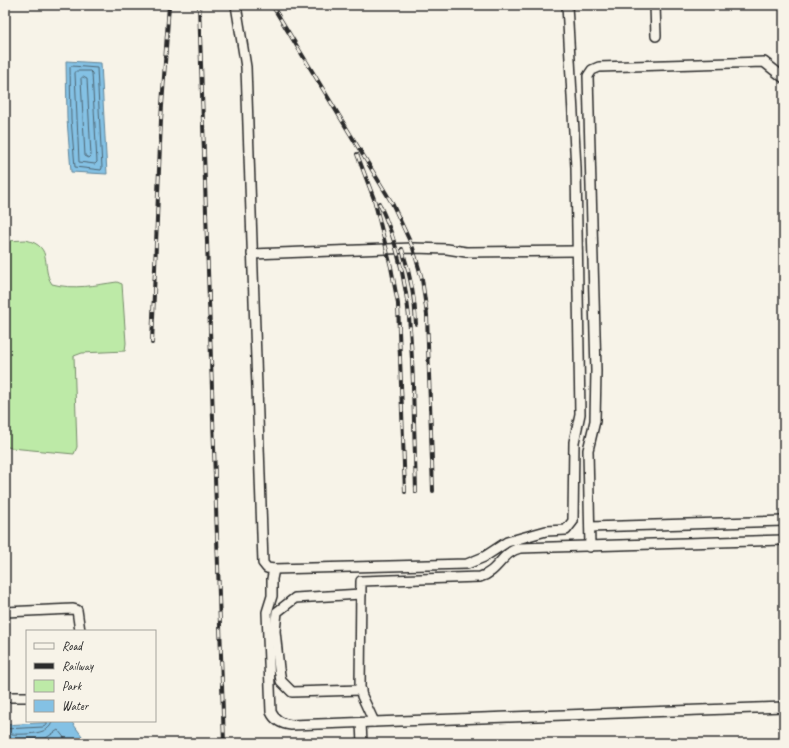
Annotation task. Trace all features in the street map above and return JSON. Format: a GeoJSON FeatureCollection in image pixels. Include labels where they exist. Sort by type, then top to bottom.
{"type":"FeatureCollection","features":[{"type":"Feature","properties":{"kind":"lane"},"geometry":{"type":"LineString","coordinates":[[236,5],[246,67],[263,562],[267,568],[274,569],[467,564],[484,557],[512,541],[546,531],[566,530],[573,521],[574,442],[580,414],[576,168],[567,5]]}},
{"type":"Feature","properties":{"kind":"lane"},"geometry":{"type":"LineString","coordinates":[[655,5],[656,36]]}},
{"type":"Feature","properties":{"kind":"lane"},"geometry":{"type":"LineString","coordinates":[[590,546],[588,450],[595,421],[596,371],[588,76],[592,70],[599,67],[764,62],[783,76]]}},
{"type":"Feature","properties":{"kind":"lane"},"geometry":{"type":"LineString","coordinates":[[252,254],[412,248],[447,249],[466,252],[577,251]]}},
{"type":"Feature","properties":{"kind":"lane"},"geometry":{"type":"LineString","coordinates":[[590,527],[784,521]]}},
{"type":"Feature","properties":{"kind":"lane"},"geometry":{"type":"LineString","coordinates":[[374,722],[366,708],[360,690],[361,581],[480,577],[489,574],[505,555],[514,549],[784,540]]}},
{"type":"Feature","properties":{"kind":"lane"},"geometry":{"type":"LineString","coordinates":[[274,569],[272,579],[272,596],[267,612],[271,712],[274,718],[284,724],[291,725],[784,707]]}},
{"type":"Feature","properties":{"kind":"lane"},"geometry":{"type":"LineString","coordinates":[[360,690],[292,692],[281,681],[275,631],[277,612],[295,598],[361,594]]}},
{"type":"Feature","properties":{"kind":"lane"},"geometry":{"type":"LineString","coordinates":[[5,612],[73,609],[77,610],[79,615],[80,630]]}},
{"type":"Feature","properties":{"kind":"lane"},"geometry":{"type":"LineString","coordinates":[[5,697],[26,697]]}},
{"type":"Feature","properties":{"kind":"lane"},"geometry":{"type":"LineString","coordinates":[[361,722],[362,743]]}},
{"type":"Feature","properties":{"kind":"green space"},"geometry":{"type":"Polygon","coordinates":[[[26,240],[41,247],[52,284],[76,287],[117,282],[122,284],[126,343],[125,351],[82,353],[74,356],[77,447],[74,454],[11,448],[5,446],[5,241],[26,240]]]}},
{"type":"Feature","properties":{"kind":"water"},"geometry":{"type":"Polygon","coordinates":[[[66,61],[101,63],[107,174],[71,172],[67,119],[66,61]]]}},
{"type":"Feature","properties":{"kind":"water"},"geometry":{"type":"Polygon","coordinates":[[[72,722],[82,736],[81,743],[5,743],[5,725],[72,722]]]}},
{"type":"Feature","properties":{"kind":"railway"},"geometry":{"type":"LineString","coordinates":[[152,343],[161,120],[169,5]]}},
{"type":"Feature","properties":{"kind":"railway"},"geometry":{"type":"LineString","coordinates":[[199,5],[224,743]]}},
{"type":"Feature","properties":{"kind":"railway"},"geometry":{"type":"LineString","coordinates":[[272,5],[392,203],[413,248],[422,279],[427,315],[433,491]]}},
{"type":"Feature","properties":{"kind":"railway"},"geometry":{"type":"LineString","coordinates":[[357,154],[374,199],[391,267],[398,304],[405,492]]}},
{"type":"Feature","properties":{"kind":"railway"},"geometry":{"type":"LineString","coordinates":[[379,203],[396,247],[402,269],[409,314],[416,492]]}},
{"type":"Feature","properties":{"kind":"railway"},"geometry":{"type":"LineString","coordinates":[[402,249],[412,286],[416,324]]}}]}
